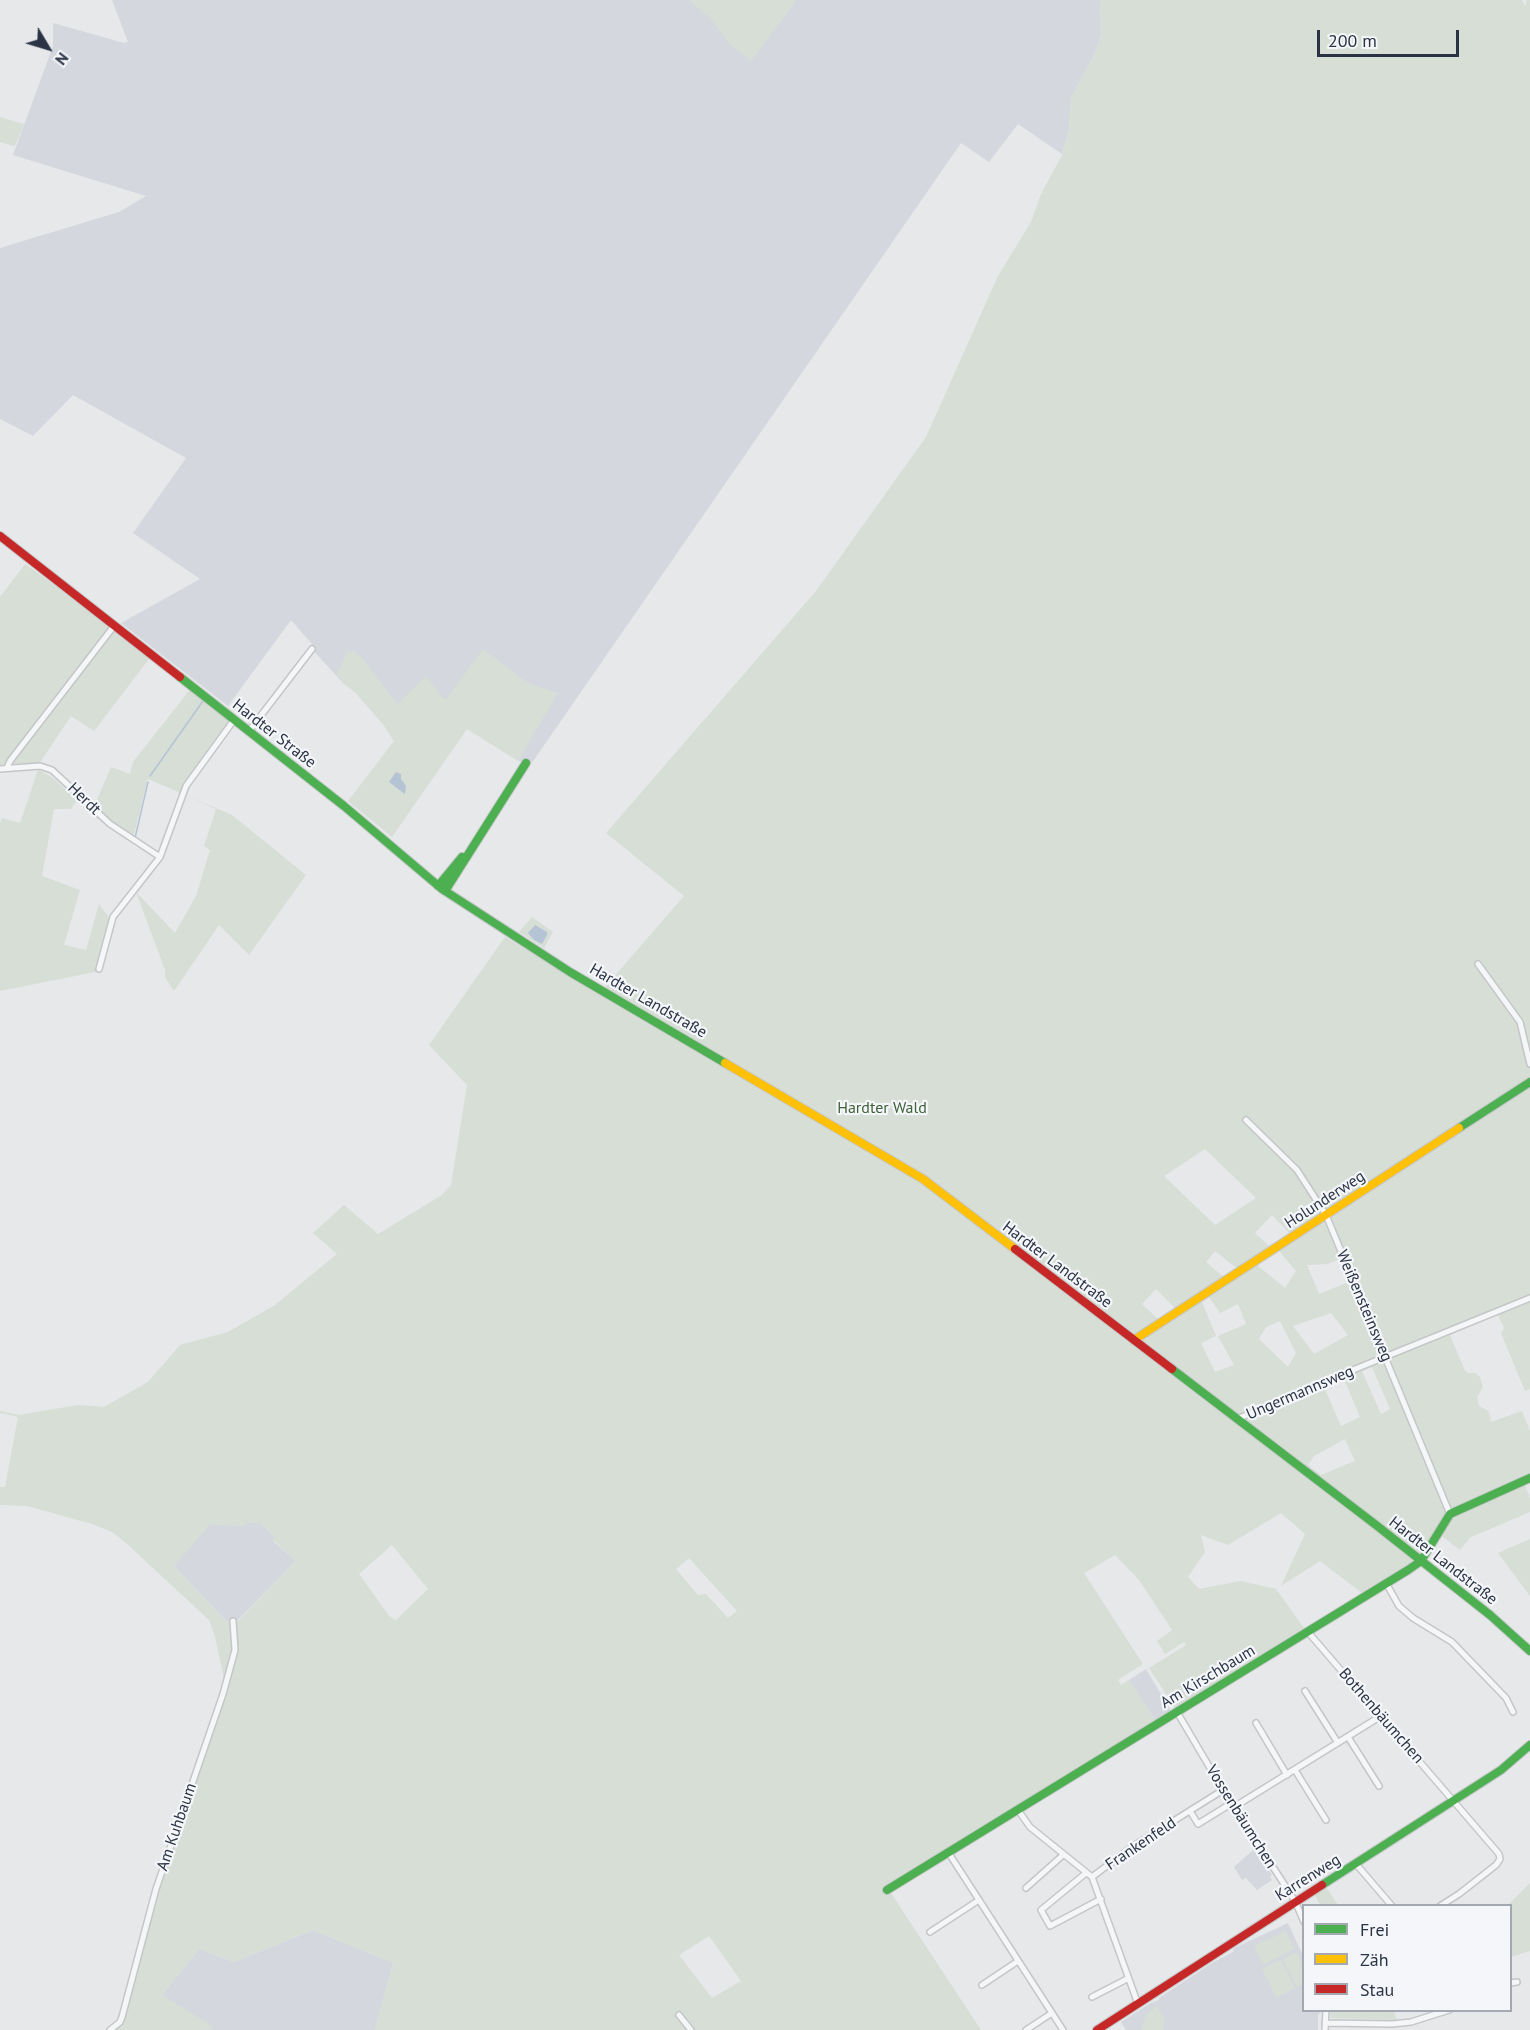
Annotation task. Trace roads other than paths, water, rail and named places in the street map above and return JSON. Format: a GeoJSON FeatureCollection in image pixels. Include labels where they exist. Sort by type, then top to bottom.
{"type":"FeatureCollection","features":[{"type":"Feature","properties":{"kind":"street","name":"Hardter Straße"},"geometry":{"type":"LineString","coordinates":[[0,536],[344,806],[441,888],[533,949]]}},
{"type":"Feature","properties":{"kind":"street"},"geometry":{"type":"LineString","coordinates":[[3,768],[114,626]]}},
{"type":"Feature","properties":{"kind":"street"},"geometry":{"type":"LineString","coordinates":[[249,731],[312,649]]}},
{"type":"Feature","properties":{"kind":"street"},"geometry":{"type":"LineString","coordinates":[[99,969],[113,917],[160,857],[186,786],[234,720]]}},
{"type":"Feature","properties":{"kind":"street"},"geometry":{"type":"LineString","coordinates":[[441,888],[514,784],[526,763]]}},
{"type":"Feature","properties":{"kind":"street","name":"Herdt"},"geometry":{"type":"LineString","coordinates":[[3,768],[40,766],[52,770],[110,824],[160,857]]}},
{"type":"Feature","properties":{"kind":"street"},"geometry":{"type":"LineString","coordinates":[[441,888],[454,879],[471,847]]}},
{"type":"Feature","properties":{"kind":"street"},"geometry":{"type":"LineString","coordinates":[[454,879],[457,892],[464,904]]}},
{"type":"Feature","properties":{"kind":"street","name":"Hardter Landstraße"},"geometry":{"type":"LineString","coordinates":[[533,949],[912,1172],[1421,1561],[1490,1615],[1530,1652]]}},
{"type":"Feature","properties":{"kind":"street"},"geometry":{"type":"LineString","coordinates":[[1479,964],[1520,1022],[1530,1064]]}},
{"type":"Feature","properties":{"kind":"street","name":"Holunderweg"},"geometry":{"type":"LineString","coordinates":[[1134,1340],[1530,1082]]}},
{"type":"Feature","properties":{"kind":"street","name":"Weißensteinsweg"},"geometry":{"type":"LineString","coordinates":[[1246,1120],[1297,1170],[1326,1215],[1450,1514]]}},
{"type":"Feature","properties":{"kind":"street","name":"Ungermannsweg"},"geometry":{"type":"LineString","coordinates":[[1237,1419],[1530,1298]]}},
{"type":"Feature","properties":{"kind":"street"},"geometry":{"type":"LineString","coordinates":[[1450,1514],[1530,1478]]}},
{"type":"Feature","properties":{"kind":"street","name":"Am Kirschbaum"},"geometry":{"type":"LineString","coordinates":[[887,1890],[1421,1561],[1450,1514]]}},
{"type":"Feature","properties":{"kind":"street"},"geometry":{"type":"LineString","coordinates":[[1386,1583],[1399,1606],[1413,1618],[1452,1642],[1506,1698],[1513,1712]]}},
{"type":"Feature","properties":{"kind":"street","name":"Am Kuhbaum"},"geometry":{"type":"LineString","coordinates":[[111,2030],[122,2017],[156,1889],[223,1694],[235,1650],[233,1621]]}},
{"type":"Feature","properties":{"kind":"street","name":"Bothenbäumchen"},"geometry":{"type":"LineString","coordinates":[[1308,1632],[1499,1854],[1500,1859],[1473,1883],[1442,1904]]}},
{"type":"Feature","properties":{"kind":"street"},"geometry":{"type":"LineString","coordinates":[[1305,1692],[1338,1743]]}},
{"type":"Feature","properties":{"kind":"street","name":"Vossenbäumchen"},"geometry":{"type":"LineString","coordinates":[[1177,1712],[1222,1790],[1295,1901],[1302,1917]]}},
{"type":"Feature","properties":{"kind":"street"},"geometry":{"type":"LineString","coordinates":[[1233,1805],[1287,1775],[1381,1716]]}},
{"type":"Feature","properties":{"kind":"street"},"geometry":{"type":"LineString","coordinates":[[1256,1723],[1287,1775]]}},
{"type":"Feature","properties":{"kind":"street"},"geometry":{"type":"LineString","coordinates":[[1348,1737],[1379,1786]]}},
{"type":"Feature","properties":{"kind":"street","name":"Karrenweg"},"geometry":{"type":"LineString","coordinates":[[1097,2030],[1509,1765],[1530,1745]]}},
{"type":"Feature","properties":{"kind":"street"},"geometry":{"type":"LineString","coordinates":[[1295,1770],[1326,1820]]}},
{"type":"Feature","properties":{"kind":"street","name":"Frankenfeld"},"geometry":{"type":"LineString","coordinates":[[1092,1878],[1132,1847],[1222,1790]]}},
{"type":"Feature","properties":{"kind":"street","name":"Frankenfeld"},"geometry":{"type":"LineString","coordinates":[[1190,1811],[1198,1824],[1233,1805]]}},
{"type":"Feature","properties":{"kind":"street"},"geometry":{"type":"LineString","coordinates":[[1018,1810],[1030,1827],[1092,1878],[1138,2004]]}},
{"type":"Feature","properties":{"kind":"street"},"geometry":{"type":"LineString","coordinates":[[948,1852],[1063,2030]]}},
{"type":"Feature","properties":{"kind":"street"},"geometry":{"type":"LineString","coordinates":[[1026,1888],[1063,1855]]}},
{"type":"Feature","properties":{"kind":"street"},"geometry":{"type":"LineString","coordinates":[[1356,1864],[1391,1904]]}},
{"type":"Feature","properties":{"kind":"street"},"geometry":{"type":"LineString","coordinates":[[1086,1873],[1041,1910],[1050,1926],[1101,1899]]}},
{"type":"Feature","properties":{"kind":"street"},"geometry":{"type":"LineString","coordinates":[[930,1932],[979,1900]]}},
{"type":"Feature","properties":{"kind":"street"},"geometry":{"type":"LineString","coordinates":[[982,1984],[1018,1961]]}},
{"type":"Feature","properties":{"kind":"street"},"geometry":{"type":"LineString","coordinates":[[1092,1997],[1127,1979]]}},
{"type":"Feature","properties":{"kind":"street"},"geometry":{"type":"LineString","coordinates":[[1326,2012],[1325,2027],[1411,2022],[1443,2012]]}},
{"type":"Feature","properties":{"kind":"street"},"geometry":{"type":"LineString","coordinates":[[1026,2030],[1052,2013]]}},
{"type":"Feature","properties":{"kind":"street"},"geometry":{"type":"LineString","coordinates":[[679,2015],[691,2030]]}},
{"type":"Feature","properties":{"kind":"water"},"geometry":{"type":"Polygon","coordinates":[[[396,772],[401,774],[401,779],[406,786],[405,794],[389,782],[396,772]]]}},
{"type":"Feature","properties":{"kind":"water"},"geometry":{"type":"Polygon","coordinates":[[[535,925],[547,932],[542,944],[528,933],[535,925]]]}},
{"type":"Feature","properties":{"kind":"waterway"},"geometry":{"type":"LineString","coordinates":[[150,776],[203,701]]}},
{"type":"Feature","properties":{"kind":"waterway"},"geometry":{"type":"LineString","coordinates":[[135,838],[148,782]]}},
{"type":"Feature","properties":{"kind":"waterway"},"geometry":{"type":"LineString","coordinates":[[86,805],[98,818]]}},
{"type":"Feature","properties":{"kind":"waterway"},"geometry":{"type":"LineString","coordinates":[[120,834],[132,842]]}},
{"type":"Feature","properties":{"kind":"park label","name":"Hardter Wald"},"geometry":{"type":"Point","coordinates":[882,1108]}}]}
